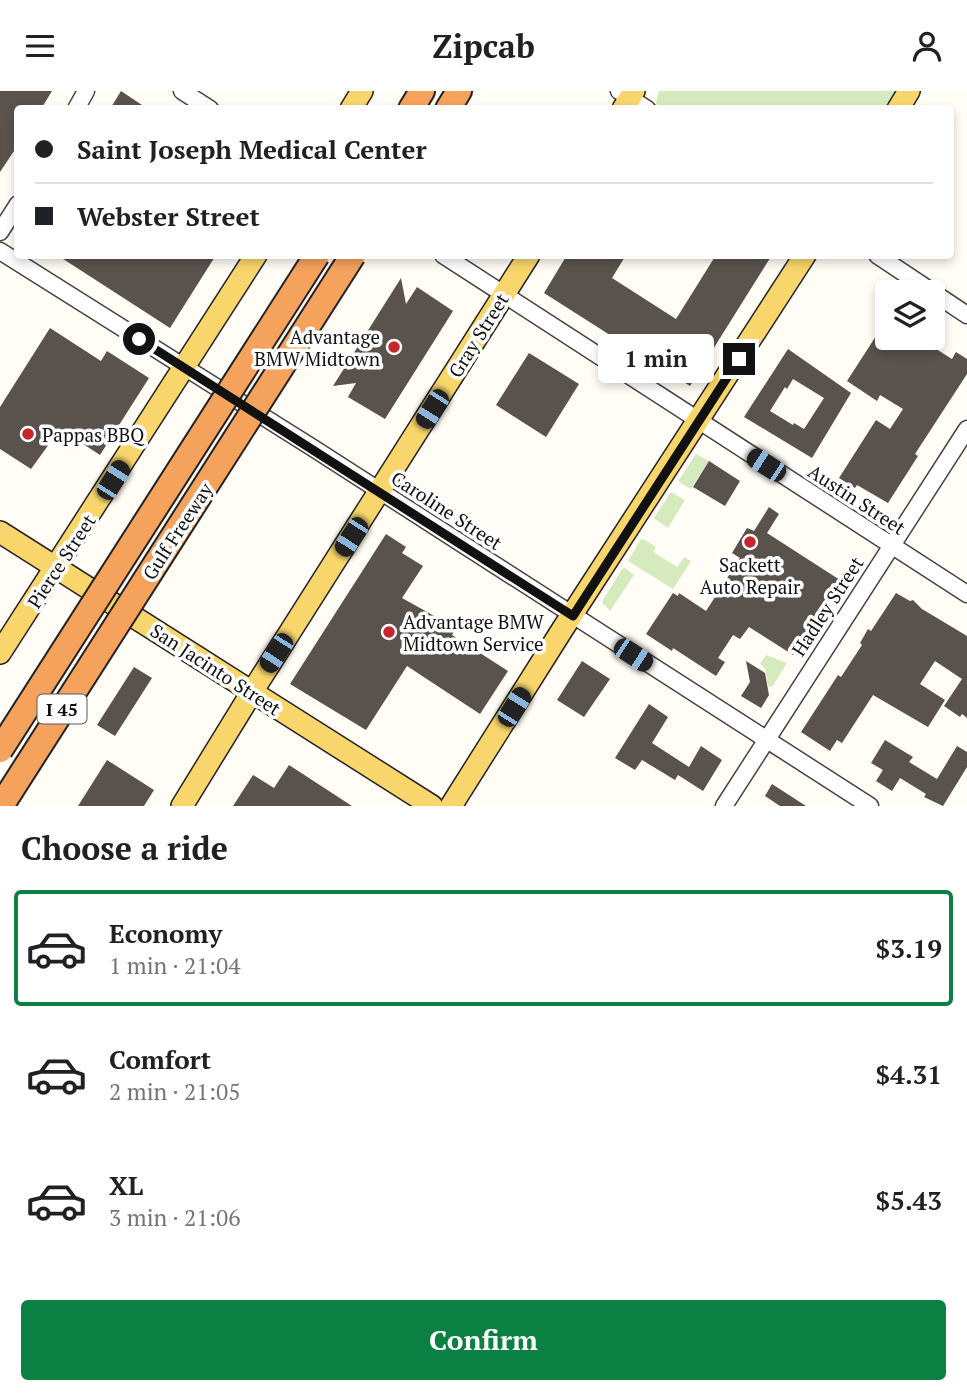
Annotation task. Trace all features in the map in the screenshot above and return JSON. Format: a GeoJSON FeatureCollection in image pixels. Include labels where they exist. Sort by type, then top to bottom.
{"type":"FeatureCollection","features":[{"type":"Feature","properties":{"kind":"highway","name":"Gulf Freeway"},"geometry":{"type":"LineString","coordinates":[[0,750],[314,259]]}},
{"type":"Feature","properties":{"kind":"highway","name":"Gulf Freeway"},"geometry":{"type":"LineString","coordinates":[[1,806],[350,259]]}},
{"type":"Feature","properties":{"kind":"main road","name":"Pierce Street"},"geometry":{"type":"LineString","coordinates":[[0,653],[57,569],[253,259]]}},
{"type":"Feature","properties":{"kind":"main road","name":"Gray Street"},"geometry":{"type":"LineString","coordinates":[[182,806],[526,259]]}},
{"type":"Feature","properties":{"kind":"main road"},"geometry":{"type":"LineString","coordinates":[[451,806],[802,259]]}},
{"type":"Feature","properties":{"kind":"main road","name":"San Jacinto Street"},"geometry":{"type":"LineString","coordinates":[[0,532],[432,806]]}},
{"type":"Feature","properties":{"kind":"street"},"geometry":{"type":"LineString","coordinates":[[182,91],[204,105]]}},
{"type":"Feature","properties":{"kind":"street"},"geometry":{"type":"LineString","coordinates":[[0,232],[14,210]]}},
{"type":"Feature","properties":{"kind":"street","name":"Caroline Street"},"geometry":{"type":"LineString","coordinates":[[0,251],[870,806]]}},
{"type":"Feature","properties":{"kind":"street","name":"Austin Street"},"geometry":{"type":"LineString","coordinates":[[449,259],[967,594]]}},
{"type":"Feature","properties":{"kind":"street"},"geometry":{"type":"LineString","coordinates":[[883,259],[967,315]]}},
{"type":"Feature","properties":{"kind":"street","name":"Hadley Street"},"geometry":{"type":"LineString","coordinates":[[724,806],[967,429]]}},
{"type":"Feature","properties":{"kind":"green space"},"geometry":{"type":"Polygon","coordinates":[[[659,91],[897,91],[888,105],[657,105],[659,91]]]}},
{"type":"Feature","properties":{"kind":"green space"},"geometry":{"type":"Polygon","coordinates":[[[696,454],[709,461],[691,489],[679,480],[696,454]]]}},
{"type":"Feature","properties":{"kind":"green space"},"geometry":{"type":"Polygon","coordinates":[[[671,492],[685,500],[668,528],[654,518],[671,492]]]}},
{"type":"Feature","properties":{"kind":"green space"},"geometry":{"type":"Polygon","coordinates":[[[641,539],[656,547],[653,552],[677,567],[684,557],[691,561],[673,589],[628,561],[641,539]]]}},
{"type":"Feature","properties":{"kind":"green space"},"geometry":{"type":"Polygon","coordinates":[[[625,568],[634,575],[610,611],[602,602],[625,568]]]}},
{"type":"Feature","properties":{"kind":"green space"},"geometry":{"type":"Polygon","coordinates":[[[766,655],[787,663],[772,687],[768,686],[765,668],[760,664],[766,655]]]}},
{"type":"Feature","properties":{"kind":"building"},"geometry":{"type":"Polygon","coordinates":[[[0,91],[52,91],[43,105],[14,105],[14,151],[0,172],[0,91]]]}},
{"type":"Feature","properties":{"kind":"building"},"geometry":{"type":"Polygon","coordinates":[[[121,91],[142,105],[112,105],[121,91]]]}},
{"type":"Feature","properties":{"kind":"building"},"geometry":{"type":"Polygon","coordinates":[[[63,259],[213,259],[170,328],[63,259]]]}},
{"type":"Feature","properties":{"kind":"building"},"geometry":{"type":"Polygon","coordinates":[[[565,259],[624,259],[612,278],[676,319],[714,259],[769,259],[690,386],[544,293],[565,259]]]}},
{"type":"Feature","properties":{"kind":"building","name":"Advantage BMW Midtown"},"geometry":{"type":"Polygon","coordinates":[[[401,278],[406,304],[417,287],[453,311],[385,419],[348,397],[356,383],[333,386],[401,278]]]}},
{"type":"Feature","properties":{"kind":"building"},"geometry":{"type":"Polygon","coordinates":[[[50,328],[101,361],[107,351],[149,378],[100,455],[60,429],[31,469],[0,449],[0,407],[50,328]]]}},
{"type":"Feature","properties":{"kind":"building"},"geometry":{"type":"Polygon","coordinates":[[[875,338],[875,350],[938,350],[952,359],[956,352],[967,359],[967,374],[915,454],[918,456],[888,503],[839,478],[876,420],[890,429],[903,409],[880,395],[877,401],[847,381],[875,338]]]}},
{"type":"Feature","properties":{"kind":"building"},"geometry":{"type":"Polygon","coordinates":[[[788,349],[851,393],[812,458],[744,417],[788,349]],[[793,379],[770,411],[804,429],[824,398],[793,379]]]}},
{"type":"Feature","properties":{"kind":"building"},"geometry":{"type":"Polygon","coordinates":[[[529,353],[579,384],[546,437],[496,405],[529,353]]]}},
{"type":"Feature","properties":{"kind":"building"},"geometry":{"type":"Polygon","coordinates":[[[709,461],[740,481],[725,506],[693,487],[709,461]]]}},
{"type":"Feature","properties":{"kind":"building"},"geometry":{"type":"Polygon","coordinates":[[[769,507],[779,514],[767,533],[840,580],[793,655],[749,627],[740,639],[733,635],[718,658],[725,662],[716,676],[646,634],[673,593],[678,596],[679,593],[706,611],[740,558],[732,553],[747,528],[754,531],[769,507]]]}},
{"type":"Feature","properties":{"kind":"building","name":"Advantage BMW Midtown Service"},"geometry":{"type":"Polygon","coordinates":[[[386,534],[406,547],[402,553],[423,566],[402,598],[456,628],[452,635],[508,671],[480,714],[407,666],[366,730],[290,684],[386,534]]]}},
{"type":"Feature","properties":{"kind":"building"},"geometry":{"type":"Polygon","coordinates":[[[896,593],[913,600],[922,609],[967,636],[967,718],[962,714],[960,717],[944,706],[962,679],[935,661],[920,684],[945,700],[928,727],[873,695],[842,743],[837,740],[830,751],[801,732],[838,675],[841,677],[862,645],[860,643],[868,629],[871,631],[896,593]]]}},
{"type":"Feature","properties":{"kind":"building"},"geometry":{"type":"Polygon","coordinates":[[[582,661],[610,679],[584,717],[557,700],[582,661]]]}},
{"type":"Feature","properties":{"kind":"building"},"geometry":{"type":"Polygon","coordinates":[[[746,661],[765,673],[769,695],[761,708],[741,696],[750,682],[746,661]]]}},
{"type":"Feature","properties":{"kind":"building"},"geometry":{"type":"Polygon","coordinates":[[[134,667],[152,678],[115,736],[97,725],[134,667]]]}},
{"type":"Feature","properties":{"kind":"building"},"geometry":{"type":"Polygon","coordinates":[[[649,704],[668,717],[652,743],[689,767],[701,746],[722,760],[703,791],[678,775],[675,780],[642,760],[635,770],[615,758],[649,704]]]}},
{"type":"Feature","properties":{"kind":"building"},"geometry":{"type":"Polygon","coordinates":[[[885,740],[913,757],[909,762],[937,779],[957,746],[967,752],[967,767],[943,806],[924,797],[926,794],[900,778],[892,791],[876,781],[883,770],[871,763],[885,740]]]}},
{"type":"Feature","properties":{"kind":"building"},"geometry":{"type":"Polygon","coordinates":[[[107,760],[154,790],[144,806],[78,806],[107,760]]]}},
{"type":"Feature","properties":{"kind":"building"},"geometry":{"type":"Polygon","coordinates":[[[289,765],[352,806],[233,806],[253,775],[274,788],[289,765]]]}},
{"type":"Feature","properties":{"kind":"building"},"geometry":{"type":"Polygon","coordinates":[[[772,784],[806,806],[780,806],[765,796],[772,784]]]}},
{"type":"Feature","properties":{"kind":"place","name":"Advantage BMW Midtown"},"geometry":{"type":"Point","coordinates":[394,347]}},
{"type":"Feature","properties":{"kind":"place","name":"Pappas BBQ"},"geometry":{"type":"Point","coordinates":[28,434]}},
{"type":"Feature","properties":{"kind":"place","name":"Sackett Auto Repair"},"geometry":{"type":"Point","coordinates":[750,542]}},
{"type":"Feature","properties":{"kind":"place","name":"Advantage BMW Midtown Service"},"geometry":{"type":"Point","coordinates":[389,632]}},
{"type":"Feature","properties":{"kind":"route"},"geometry":{"type":"LineString","coordinates":[[139,339],[573,616],[739,359]]}}]}
